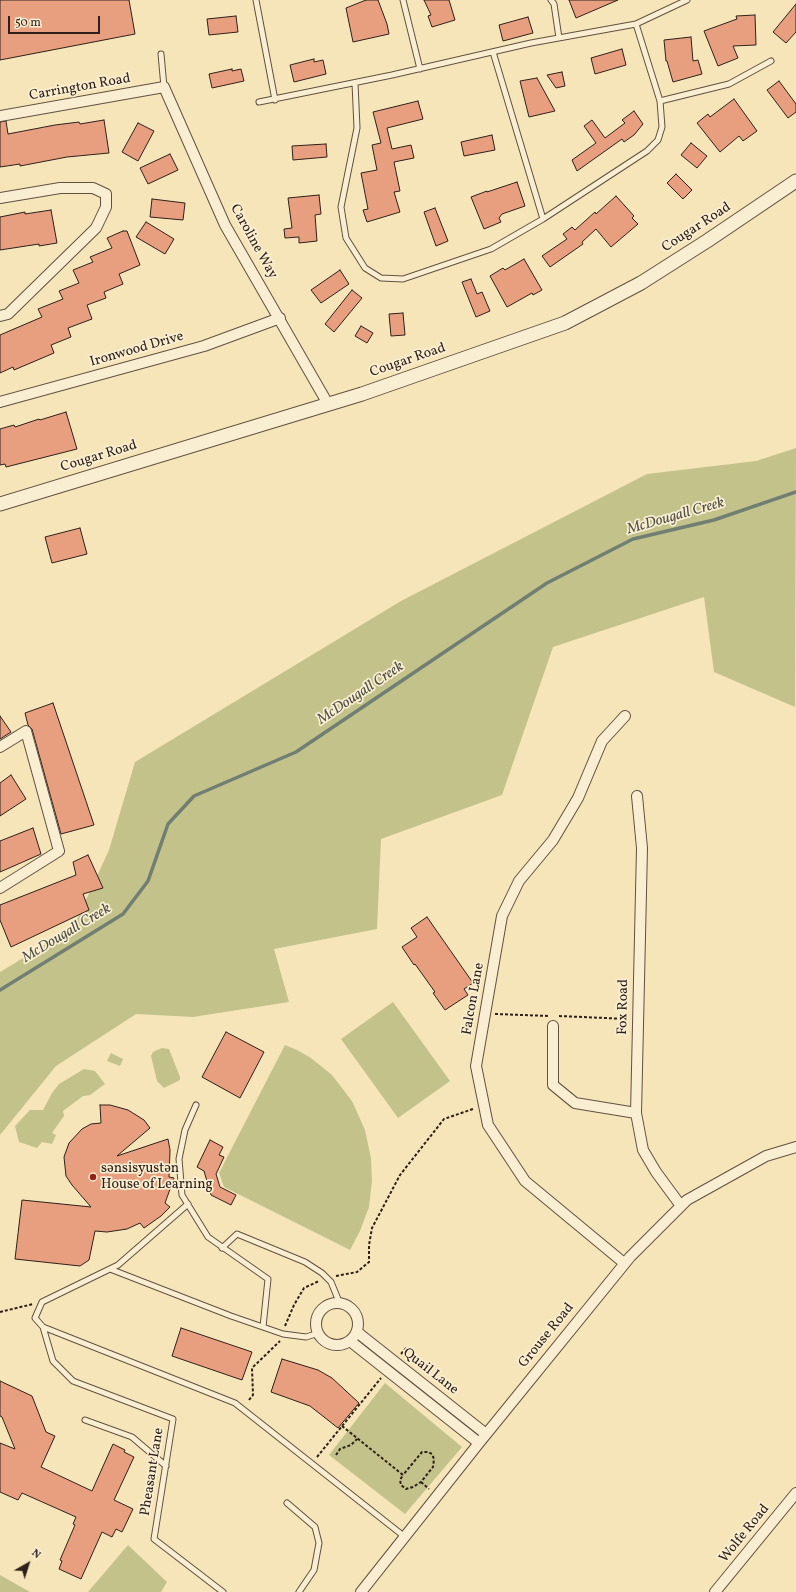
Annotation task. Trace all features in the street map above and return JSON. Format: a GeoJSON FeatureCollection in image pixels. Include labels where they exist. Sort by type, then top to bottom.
{"type":"FeatureCollection","features":[{"type":"Feature","properties":{"kind":"street","name":"Carrington Road"},"geometry":{"type":"LineString","coordinates":[[0,116],[164,87]]}},
{"type":"Feature","properties":{"kind":"street","name":"Caroline Way"},"geometry":{"type":"LineString","coordinates":[[164,87],[225,225],[280,318],[328,404]]}},
{"type":"Feature","properties":{"kind":"street","name":"Cougar Road"},"geometry":{"type":"LineString","coordinates":[[0,504],[362,394],[565,323],[641,283],[708,241],[796,181]]}},
{"type":"Feature","properties":{"kind":"street"},"geometry":{"type":"LineString","coordinates":[[0,198],[60,188],[93,188],[106,194],[106,207],[96,228],[8,314],[0,316]]}},
{"type":"Feature","properties":{"kind":"street","name":"Ironwood Drive"},"geometry":{"type":"LineString","coordinates":[[0,402],[204,346],[280,318]]}},
{"type":"Feature","properties":{"kind":"street","name":"Falcon Lane"},"geometry":{"type":"LineString","coordinates":[[624,1263],[525,1181],[488,1124],[476,1066],[502,916],[519,881],[553,840],[578,798],[602,741],[625,716]]}},
{"type":"Feature","properties":{"kind":"street"},"geometry":{"type":"LineString","coordinates":[[0,747],[26,731],[58,850],[0,888]]}},
{"type":"Feature","properties":{"kind":"street","name":"Fox Road"},"geometry":{"type":"LineString","coordinates":[[637,796],[642,848],[636,1113],[643,1150],[656,1172],[681,1206]]}},
{"type":"Feature","properties":{"kind":"street"},"geometry":{"type":"LineString","coordinates":[[553,1026],[553,1084],[576,1103],[636,1113]]}},
{"type":"Feature","properties":{"kind":"street","name":"Grouse Road"},"geometry":{"type":"LineString","coordinates":[[361,1592],[624,1263],[687,1200],[766,1156],[796,1147]]}},
{"type":"Feature","properties":{"kind":"street"},"geometry":{"type":"LineString","coordinates":[[340,1304],[346,1305],[355,1314],[358,1326],[357,1332],[350,1341],[345,1344],[333,1344],[322,1338],[319,1333],[317,1327],[319,1315],[328,1306],[340,1304]]}},
{"type":"Feature","properties":{"kind":"street","name":"Quail Lane"},"geometry":{"type":"LineString","coordinates":[[357,1332],[486,1434]]}},
{"type":"Feature","properties":{"kind":"street","name":"Quail Lane"},"geometry":{"type":"LineString","coordinates":[[350,1341],[479,1443]]}},
{"type":"Feature","properties":{"kind":"street","name":"Wolfe Road"},"geometry":{"type":"LineString","coordinates":[[715,1592],[796,1493]]}},
{"type":"Feature","properties":{"kind":"lane"},"geometry":{"type":"LineString","coordinates":[[256,0],[275,100]]}},
{"type":"Feature","properties":{"kind":"lane"},"geometry":{"type":"LineString","coordinates":[[403,0],[420,69]]}},
{"type":"Feature","properties":{"kind":"lane"},"geometry":{"type":"LineString","coordinates":[[551,0],[554,4],[559,38]]}},
{"type":"Feature","properties":{"kind":"lane"},"geometry":{"type":"LineString","coordinates":[[259,102],[356,83],[559,38],[636,24],[687,0]]}},
{"type":"Feature","properties":{"kind":"lane"},"geometry":{"type":"LineString","coordinates":[[356,83],[357,128],[341,207],[346,238],[365,268],[381,278],[403,279],[491,249],[543,219],[647,151],[658,140],[662,127],[660,101],[636,24]]}},
{"type":"Feature","properties":{"kind":"lane"},"geometry":{"type":"LineString","coordinates":[[493,52],[543,219]]}},
{"type":"Feature","properties":{"kind":"lane"},"geometry":{"type":"LineString","coordinates":[[161,54],[164,87]]}},
{"type":"Feature","properties":{"kind":"lane"},"geometry":{"type":"LineString","coordinates":[[660,101],[729,84],[771,61]]}},
{"type":"Feature","properties":{"kind":"lane"},"geometry":{"type":"LineString","coordinates":[[196,1105],[185,1130],[180,1159],[182,1195],[208,1237],[268,1279],[263,1327]]}},
{"type":"Feature","properties":{"kind":"lane"},"geometry":{"type":"LineString","coordinates":[[188,1204],[118,1265],[42,1302],[35,1318],[43,1327],[235,1403],[405,1537]]}},
{"type":"Feature","properties":{"kind":"lane"},"geometry":{"type":"LineString","coordinates":[[222,1248],[237,1234],[305,1262],[322,1273],[331,1282],[340,1304]]}},
{"type":"Feature","properties":{"kind":"lane"},"geometry":{"type":"LineString","coordinates":[[110,1269],[231,1316],[283,1334],[306,1337],[319,1333]]}},
{"type":"Feature","properties":{"kind":"lane","name":"Pheasant Lane"},"geometry":{"type":"LineString","coordinates":[[43,1327],[53,1361],[74,1381],[173,1419],[154,1539],[223,1592]]}},
{"type":"Feature","properties":{"kind":"lane"},"geometry":{"type":"LineString","coordinates":[[85,1420],[132,1437],[166,1466]]}},
{"type":"Feature","properties":{"kind":"lane"},"geometry":{"type":"LineString","coordinates":[[287,1504],[315,1526],[319,1543],[314,1570],[300,1592]]}},
{"type":"Feature","properties":{"kind":"path"},"geometry":{"type":"LineString","coordinates":[[486,1013],[638,1019]]}},
{"type":"Feature","properties":{"kind":"path"},"geometry":{"type":"LineString","coordinates":[[333,1276],[357,1272],[369,1262],[369,1245],[372,1228],[400,1175],[444,1119],[484,1105]]}},
{"type":"Feature","properties":{"kind":"path"},"geometry":{"type":"LineString","coordinates":[[284,1331],[294,1305],[304,1288],[324,1278]]}},
{"type":"Feature","properties":{"kind":"path"},"geometry":{"type":"LineString","coordinates":[[0,1312],[42,1302]]}},
{"type":"Feature","properties":{"kind":"path"},"geometry":{"type":"LineString","coordinates":[[250,1400],[253,1395],[252,1368],[280,1342],[281,1338]]}},
{"type":"Feature","properties":{"kind":"path"},"geometry":{"type":"LineString","coordinates":[[316,1458],[383,1376]]}},
{"type":"Feature","properties":{"kind":"path"},"geometry":{"type":"LineString","coordinates":[[342,1426],[404,1475]]}},
{"type":"Feature","properties":{"kind":"path"},"geometry":{"type":"LineString","coordinates":[[336,1455],[340,1449],[351,1445],[357,1439]]}},
{"type":"Feature","properties":{"kind":"path"},"geometry":{"type":"LineString","coordinates":[[422,1452],[432,1454],[434,1459],[433,1467],[421,1482],[406,1489],[401,1485],[400,1480],[404,1475],[422,1452]]}},
{"type":"Feature","properties":{"kind":"path"},"geometry":{"type":"LineString","coordinates":[[421,1482],[429,1489]]}},
{"type":"Feature","properties":{"kind":"shaded area"},"geometry":{"type":"Polygon","coordinates":[[[796,448],[795,707],[714,672],[704,597],[553,647],[502,795],[381,839],[377,929],[274,949],[289,1002],[193,1017],[136,1014],[56,1066],[0,1135],[0,972],[73,928],[109,850],[135,762],[401,601],[647,474],[756,461],[796,448]]]}},
{"type":"Feature","properties":{"kind":"shaded area"},"geometry":{"type":"Polygon","coordinates":[[[393,1002],[450,1081],[398,1118],[341,1039],[393,1002]]]}},
{"type":"Feature","properties":{"kind":"shaded area"},"geometry":{"type":"Polygon","coordinates":[[[285,1045],[311,1058],[332,1075],[352,1101],[365,1130],[371,1158],[372,1181],[369,1207],[360,1231],[350,1250],[224,1187],[219,1173],[285,1045]]]}},
{"type":"Feature","properties":{"kind":"shaded area"},"geometry":{"type":"Polygon","coordinates":[[[162,1048],[169,1049],[180,1077],[180,1080],[164,1088],[157,1081],[151,1056],[153,1052],[162,1048]]]}},
{"type":"Feature","properties":{"kind":"shaded area"},"geometry":{"type":"Polygon","coordinates":[[[111,1053],[123,1059],[120,1066],[107,1061],[111,1053]]]}},
{"type":"Feature","properties":{"kind":"shaded area"},"geometry":{"type":"Polygon","coordinates":[[[84,1069],[95,1071],[105,1084],[90,1095],[83,1096],[63,1111],[64,1116],[52,1133],[56,1135],[52,1144],[42,1142],[37,1148],[19,1142],[15,1126],[30,1110],[43,1110],[52,1093],[59,1084],[84,1069]]]}},
{"type":"Feature","properties":{"kind":"shaded area"},"geometry":{"type":"Polygon","coordinates":[[[385,1383],[462,1447],[405,1514],[329,1455],[385,1383]]]}},
{"type":"Feature","properties":{"kind":"shaded area"},"geometry":{"type":"Polygon","coordinates":[[[128,1545],[167,1582],[161,1592],[88,1592],[128,1545]]]}},
{"type":"Feature","properties":{"kind":"shaded area"},"geometry":{"type":"Polygon","coordinates":[[[0,1575],[30,1592],[0,1592],[0,1575]]]}},
{"type":"Feature","properties":{"kind":"building"},"geometry":{"type":"Polygon","coordinates":[[[0,0],[129,0],[135,34],[0,60],[0,0]]]}},
{"type":"Feature","properties":{"kind":"building"},"geometry":{"type":"Polygon","coordinates":[[[366,0],[378,0],[389,34],[353,42],[346,8],[366,0]]]}},
{"type":"Feature","properties":{"kind":"building"},"geometry":{"type":"Polygon","coordinates":[[[424,0],[449,0],[455,20],[432,27],[428,16],[431,15],[424,0]]]}},
{"type":"Feature","properties":{"kind":"building"},"geometry":{"type":"Polygon","coordinates":[[[569,0],[618,0],[576,18],[569,0]]]}},
{"type":"Feature","properties":{"kind":"building"},"geometry":{"type":"Polygon","coordinates":[[[796,4],[796,32],[786,43],[773,32],[796,4]]]}},
{"type":"Feature","properties":{"kind":"building"},"geometry":{"type":"Polygon","coordinates":[[[755,15],[756,45],[733,46],[738,58],[718,66],[704,31],[737,19],[736,16],[755,15]]]}},
{"type":"Feature","properties":{"kind":"building"},"geometry":{"type":"Polygon","coordinates":[[[236,16],[238,32],[209,35],[207,19],[236,16]]]}},
{"type":"Feature","properties":{"kind":"building"},"geometry":{"type":"Polygon","coordinates":[[[528,17],[533,33],[503,41],[499,25],[528,17]]]}},
{"type":"Feature","properties":{"kind":"building"},"geometry":{"type":"Polygon","coordinates":[[[691,37],[693,61],[698,60],[702,74],[673,82],[666,61],[664,40],[691,37]]]}},
{"type":"Feature","properties":{"kind":"building"},"geometry":{"type":"Polygon","coordinates":[[[622,49],[626,65],[595,74],[591,58],[622,49]]]}},
{"type":"Feature","properties":{"kind":"building"},"geometry":{"type":"Polygon","coordinates":[[[314,59],[314,62],[323,60],[326,74],[294,82],[290,65],[314,59]]]}},
{"type":"Feature","properties":{"kind":"building"},"geometry":{"type":"Polygon","coordinates":[[[232,69],[232,71],[241,69],[244,81],[212,88],[209,74],[232,69]]]}},
{"type":"Feature","properties":{"kind":"building"},"geometry":{"type":"Polygon","coordinates":[[[562,72],[565,86],[556,88],[547,75],[562,72]]]}},
{"type":"Feature","properties":{"kind":"building"},"geometry":{"type":"Polygon","coordinates":[[[537,78],[555,111],[529,117],[520,81],[537,78]]]}},
{"type":"Feature","properties":{"kind":"building"},"geometry":{"type":"Polygon","coordinates":[[[779,81],[796,104],[796,112],[788,118],[767,90],[779,81]]]}},
{"type":"Feature","properties":{"kind":"building"},"geometry":{"type":"Polygon","coordinates":[[[734,99],[757,131],[743,141],[739,136],[720,152],[697,123],[708,114],[710,117],[734,99]]]}},
{"type":"Feature","properties":{"kind":"building"},"geometry":{"type":"Polygon","coordinates":[[[418,101],[423,119],[387,128],[392,149],[411,145],[414,158],[394,162],[400,191],[394,192],[400,212],[367,222],[363,210],[368,209],[361,173],[377,170],[372,145],[381,143],[373,112],[418,101]]]}},
{"type":"Feature","properties":{"kind":"building"},"geometry":{"type":"Polygon","coordinates":[[[634,111],[643,124],[634,135],[624,142],[622,139],[577,171],[572,160],[596,143],[584,126],[592,120],[605,138],[625,123],[622,120],[634,111]]]}},
{"type":"Feature","properties":{"kind":"building"},"geometry":{"type":"Polygon","coordinates":[[[104,120],[109,153],[67,157],[20,166],[20,164],[0,167],[0,122],[6,121],[8,134],[55,125],[79,122],[80,124],[104,120]]]}},
{"type":"Feature","properties":{"kind":"building"},"geometry":{"type":"Polygon","coordinates":[[[138,123],[154,131],[138,161],[122,152],[138,123]]]}},
{"type":"Feature","properties":{"kind":"building"},"geometry":{"type":"Polygon","coordinates":[[[492,135],[495,150],[464,156],[461,142],[492,135]]]}},
{"type":"Feature","properties":{"kind":"building"},"geometry":{"type":"Polygon","coordinates":[[[691,143],[707,156],[697,168],[681,155],[691,143]]]}},
{"type":"Feature","properties":{"kind":"building"},"geometry":{"type":"Polygon","coordinates":[[[326,144],[327,157],[293,160],[292,146],[326,144]]]}},
{"type":"Feature","properties":{"kind":"building"},"geometry":{"type":"Polygon","coordinates":[[[170,154],[178,170],[148,184],[140,168],[170,154]]]}},
{"type":"Feature","properties":{"kind":"building"},"geometry":{"type":"Polygon","coordinates":[[[676,174],[692,190],[683,199],[667,183],[676,174]]]}},
{"type":"Feature","properties":{"kind":"building"},"geometry":{"type":"Polygon","coordinates":[[[517,182],[525,206],[502,214],[499,218],[501,222],[484,229],[471,197],[517,182]]]}},
{"type":"Feature","properties":{"kind":"building"},"geometry":{"type":"Polygon","coordinates":[[[319,195],[321,214],[315,215],[317,241],[299,243],[299,237],[285,238],[284,229],[292,228],[288,198],[319,195]]]}},
{"type":"Feature","properties":{"kind":"building"},"geometry":{"type":"Polygon","coordinates":[[[616,196],[634,216],[632,218],[638,224],[611,247],[596,229],[582,242],[583,244],[550,267],[542,256],[567,239],[563,234],[572,227],[575,230],[616,196]]]}},
{"type":"Feature","properties":{"kind":"building"},"geometry":{"type":"Polygon","coordinates":[[[152,199],[185,203],[183,220],[150,217],[152,199]]]}},
{"type":"Feature","properties":{"kind":"building"},"geometry":{"type":"Polygon","coordinates":[[[435,208],[448,241],[436,246],[424,212],[435,208]]]}},
{"type":"Feature","properties":{"kind":"building"},"geometry":{"type":"Polygon","coordinates":[[[51,210],[57,243],[39,246],[39,244],[0,250],[0,217],[25,212],[25,214],[51,210]]]}},
{"type":"Feature","properties":{"kind":"building"},"geometry":{"type":"Polygon","coordinates":[[[146,222],[174,239],[165,254],[136,237],[146,222]]]}},
{"type":"Feature","properties":{"kind":"building"},"geometry":{"type":"Polygon","coordinates":[[[123,231],[127,231],[140,265],[119,274],[123,284],[104,292],[106,298],[87,305],[92,319],[68,328],[71,337],[51,345],[54,353],[14,370],[13,367],[0,373],[0,335],[42,317],[38,309],[63,299],[59,291],[79,283],[73,270],[93,262],[90,257],[112,248],[107,238],[123,231]]]}},
{"type":"Feature","properties":{"kind":"building"},"geometry":{"type":"Polygon","coordinates":[[[524,259],[542,290],[533,295],[532,293],[507,307],[490,276],[503,268],[505,270],[524,259]]]}},
{"type":"Feature","properties":{"kind":"building"},"geometry":{"type":"Polygon","coordinates":[[[340,270],[349,284],[321,303],[311,290],[340,270]]]}},
{"type":"Feature","properties":{"kind":"building"},"geometry":{"type":"Polygon","coordinates":[[[471,279],[477,294],[482,292],[490,311],[476,317],[462,282],[471,279]]]}},
{"type":"Feature","properties":{"kind":"building"},"geometry":{"type":"Polygon","coordinates":[[[352,290],[362,298],[334,332],[325,324],[352,290]]]}},
{"type":"Feature","properties":{"kind":"building"},"geometry":{"type":"Polygon","coordinates":[[[403,313],[405,335],[391,336],[389,314],[403,313]]]}},
{"type":"Feature","properties":{"kind":"building"},"geometry":{"type":"Polygon","coordinates":[[[361,326],[373,333],[367,343],[355,336],[361,326]]]}},
{"type":"Feature","properties":{"kind":"building"},"geometry":{"type":"Polygon","coordinates":[[[66,412],[77,449],[6,467],[5,464],[0,465],[0,429],[14,425],[15,427],[66,412]]]}},
{"type":"Feature","properties":{"kind":"building"},"geometry":{"type":"Polygon","coordinates":[[[80,528],[87,554],[52,563],[45,537],[80,528]]]}},
{"type":"Feature","properties":{"kind":"building"},"geometry":{"type":"Polygon","coordinates":[[[53,703],[94,825],[61,834],[32,729],[28,725],[25,713],[53,703]]]}},
{"type":"Feature","properties":{"kind":"building"},"geometry":{"type":"Polygon","coordinates":[[[0,716],[11,732],[0,739],[0,716]]]}},
{"type":"Feature","properties":{"kind":"building"},"geometry":{"type":"Polygon","coordinates":[[[11,775],[26,799],[0,816],[0,783],[11,775]]]}},
{"type":"Feature","properties":{"kind":"building"},"geometry":{"type":"Polygon","coordinates":[[[33,828],[41,854],[0,872],[0,841],[33,828]]]}},
{"type":"Feature","properties":{"kind":"building"},"geometry":{"type":"Polygon","coordinates":[[[88,855],[103,888],[83,894],[89,910],[11,947],[0,920],[0,905],[76,875],[73,862],[88,855]]]}},
{"type":"Feature","properties":{"kind":"building"},"geometry":{"type":"Polygon","coordinates":[[[427,917],[473,983],[464,989],[468,995],[445,1010],[433,993],[435,992],[402,947],[417,937],[411,928],[427,917]]]}},
{"type":"Feature","properties":{"kind":"building"},"geometry":{"type":"Polygon","coordinates":[[[226,1032],[264,1052],[240,1098],[202,1077],[226,1032]]]}},
{"type":"Feature","properties":{"kind":"building"},"geometry":{"type":"Polygon","coordinates":[[[100,1105],[110,1105],[128,1110],[144,1120],[150,1128],[117,1156],[168,1139],[170,1150],[169,1177],[174,1178],[165,1203],[170,1207],[161,1216],[144,1228],[140,1223],[127,1229],[107,1232],[95,1231],[89,1260],[80,1266],[15,1259],[22,1200],[91,1207],[66,1176],[64,1157],[69,1143],[82,1129],[91,1124],[101,1123],[100,1105]]]}},
{"type":"Feature","properties":{"kind":"building"},"geometry":{"type":"Polygon","coordinates":[[[210,1140],[223,1147],[219,1155],[224,1157],[216,1174],[220,1187],[236,1195],[231,1205],[211,1195],[204,1171],[197,1167],[210,1140]]]}},
{"type":"Feature","properties":{"kind":"building"},"geometry":{"type":"Polygon","coordinates":[[[181,1328],[252,1352],[242,1380],[172,1356],[181,1328]]]}},
{"type":"Feature","properties":{"kind":"building"},"geometry":{"type":"Polygon","coordinates":[[[282,1359],[318,1370],[332,1378],[359,1403],[338,1428],[310,1406],[271,1392],[282,1359]]]}},
{"type":"Feature","properties":{"kind":"building"},"geometry":{"type":"Polygon","coordinates":[[[0,1381],[32,1396],[46,1432],[55,1436],[41,1467],[92,1491],[113,1444],[125,1450],[124,1452],[134,1457],[114,1500],[133,1509],[122,1532],[116,1529],[112,1537],[102,1532],[81,1579],[59,1569],[62,1561],[60,1560],[75,1525],[73,1524],[76,1517],[22,1493],[18,1500],[0,1492],[0,1443],[15,1449],[2,1417],[0,1416],[0,1381]]]}},
{"type":"Feature","properties":{"kind":"waterway","name":"McDougall Creek"},"geometry":{"type":"LineString","coordinates":[[0,990],[123,914],[148,881],[168,824],[194,796],[296,752],[547,583],[633,539],[714,520],[796,492]]}},
{"type":"Feature","properties":{"kind":"place","name":"sənsisyustən House of Learning"},"geometry":{"type":"Point","coordinates":[93,1177]}}]}
